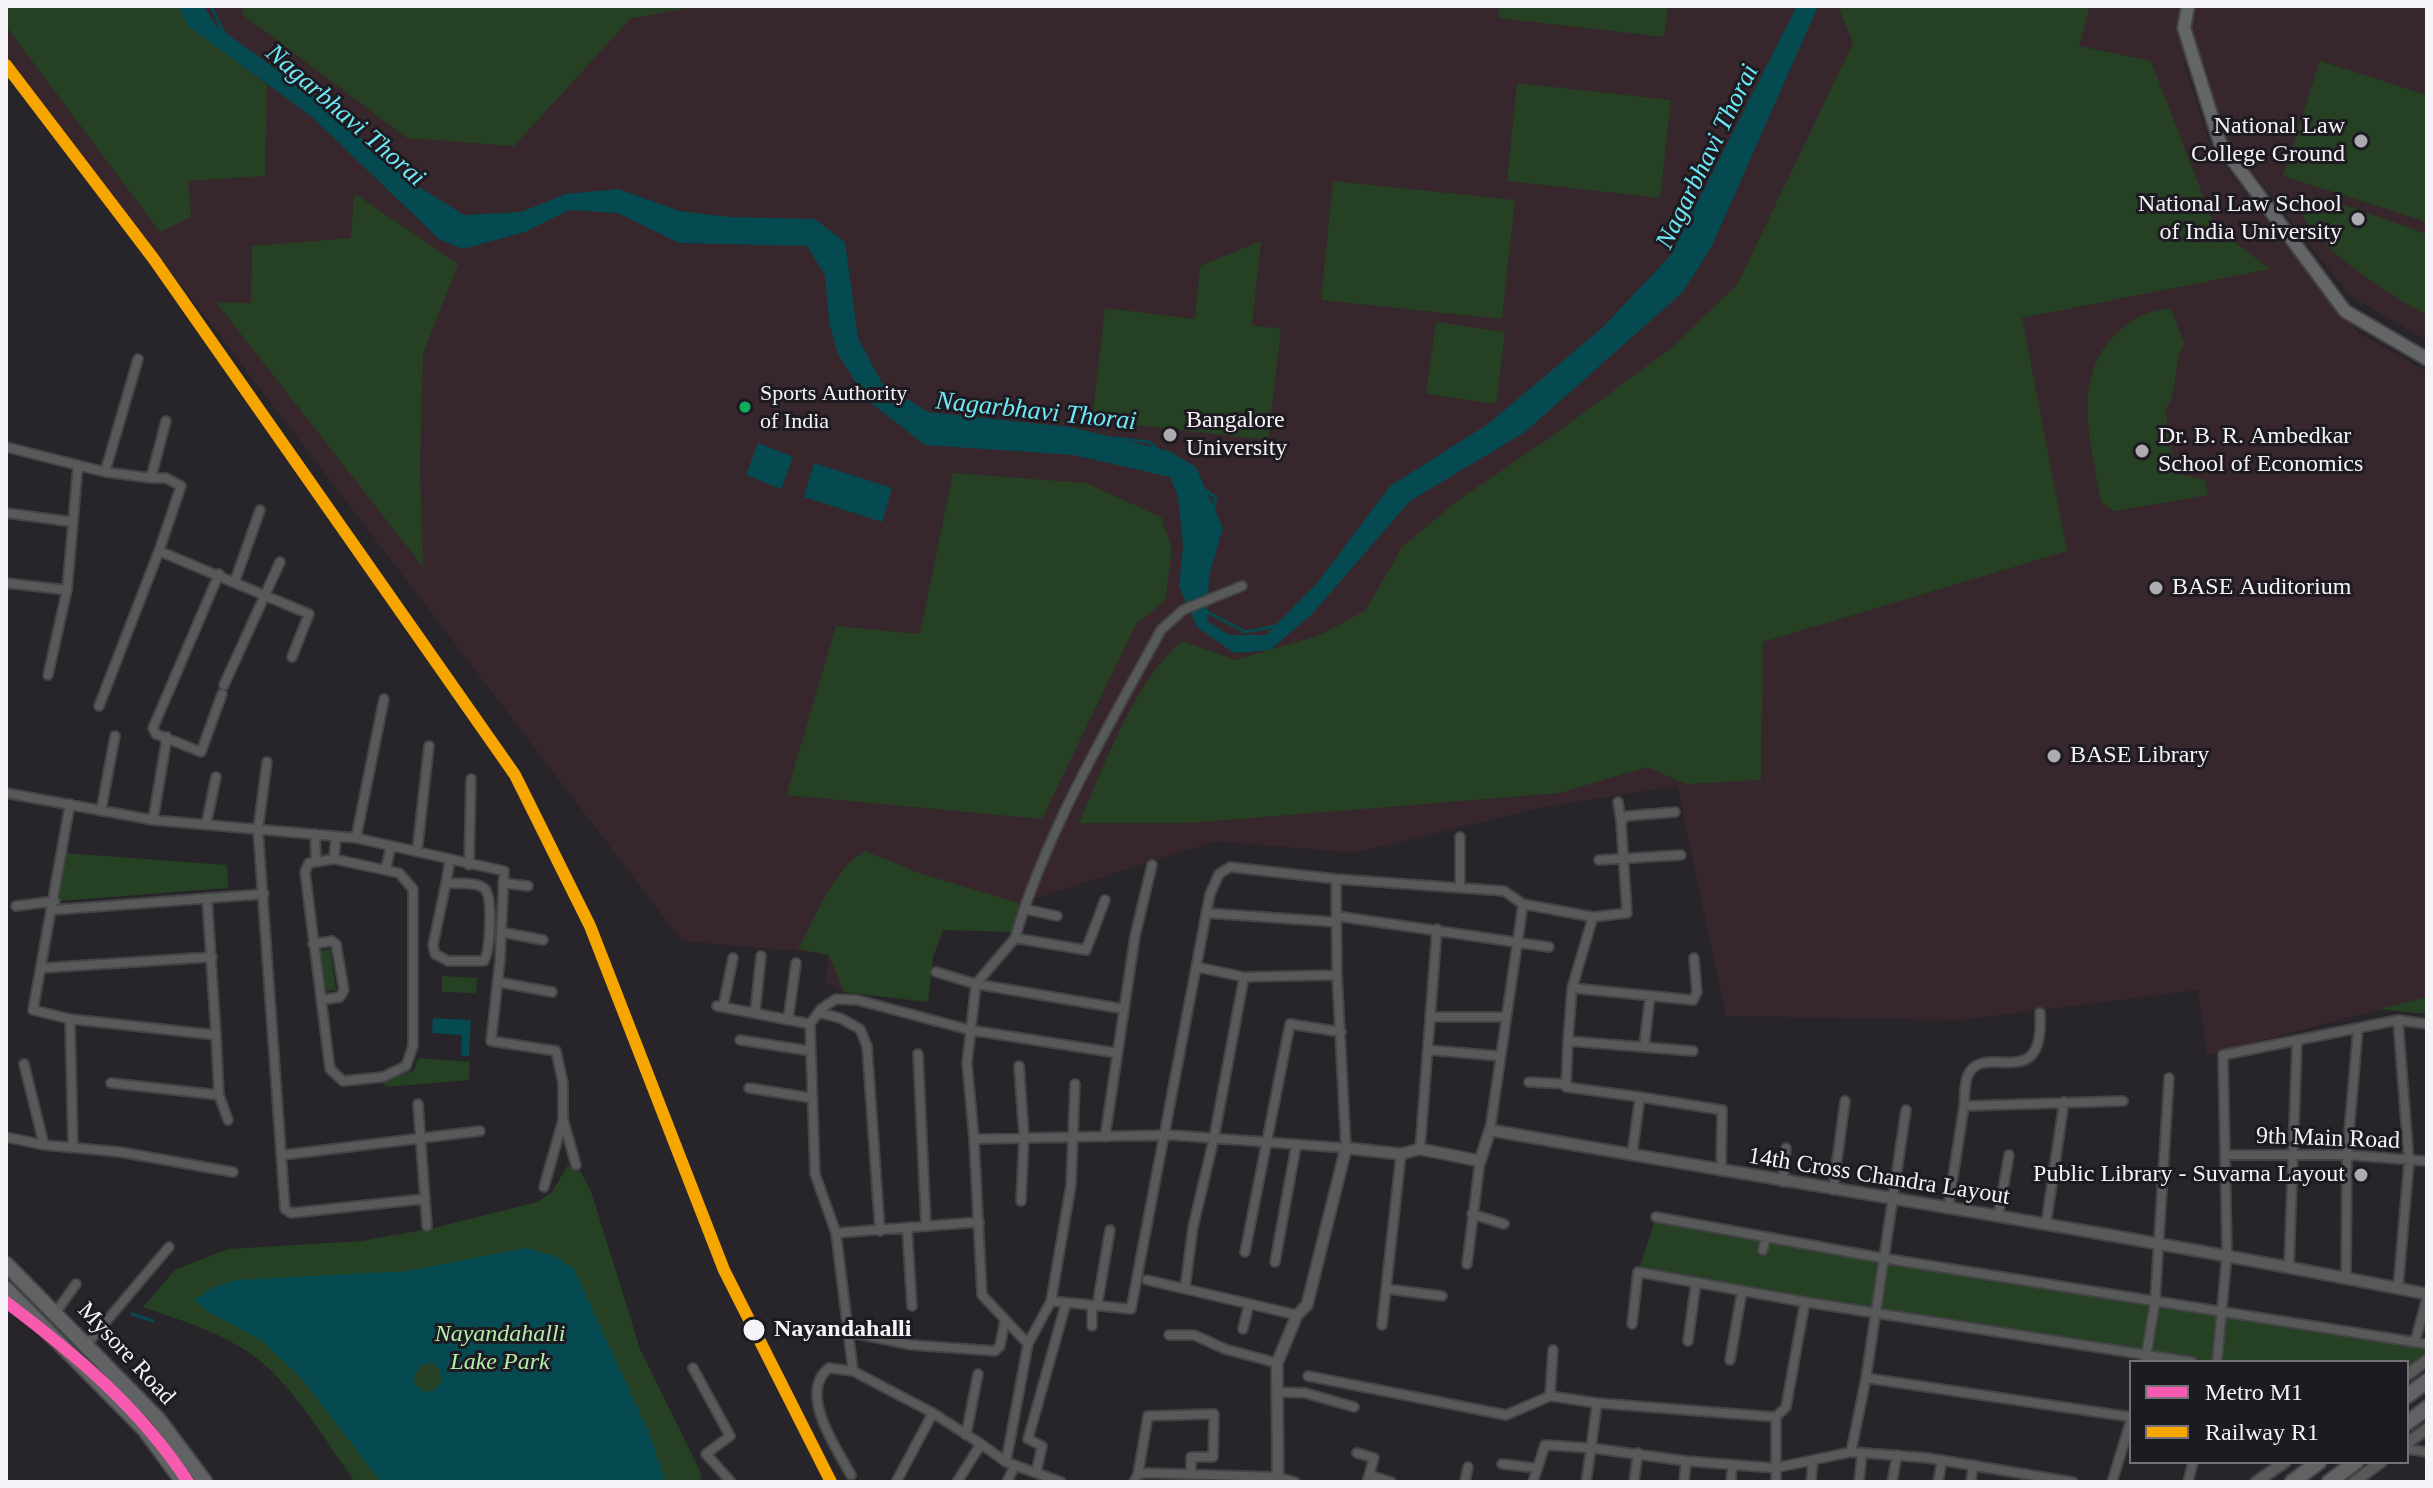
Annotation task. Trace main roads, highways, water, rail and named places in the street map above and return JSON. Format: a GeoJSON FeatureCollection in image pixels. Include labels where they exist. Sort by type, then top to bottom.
{"type":"FeatureCollection","features":[{"type":"Feature","properties":{"kind":"highway","name":"Mysore Road"},"geometry":{"type":"LineString","coordinates":[[6,1264],[158,1419],[205,1482]]}},
{"type":"Feature","properties":{"kind":"highway","name":"Mysore Road"},"geometry":{"type":"LineString","coordinates":[[6,1289],[145,1430],[183,1482]]}},
{"type":"Feature","properties":{"kind":"highway"},"geometry":{"type":"LineString","coordinates":[[2409,1394],[2427,1381]]}},
{"type":"Feature","properties":{"kind":"highway"},"geometry":{"type":"LineString","coordinates":[[2409,1422],[2427,1408]]}},
{"type":"Feature","properties":{"kind":"highway"},"geometry":{"type":"LineString","coordinates":[[145,1430],[158,1419]]}},
{"type":"Feature","properties":{"kind":"highway"},"geometry":{"type":"LineString","coordinates":[[2292,1482],[2316,1464]]}},
{"type":"Feature","properties":{"kind":"highway"},"geometry":{"type":"LineString","coordinates":[[2329,1482],[2353,1464]]}},
{"type":"Feature","properties":{"kind":"main road"},"geometry":{"type":"LineString","coordinates":[[2188,6],[2184,28],[2220,143],[2345,311],[2427,359]]}},
{"type":"Feature","properties":{"kind":"water","name":"Nagarbhavi Thorai"},"geometry":{"type":"Polygon","coordinates":[[[178,6],[204,6],[216,26],[315,97],[410,181],[464,215],[521,212],[566,194],[618,189],[680,211],[729,217],[815,219],[845,242],[858,338],[882,383],[928,412],[1070,427],[1169,451],[1196,467],[1223,528],[1209,576],[1207,621],[1229,635],[1266,635],[1318,582],[1390,486],[1488,424],[1602,328],[1670,256],[1797,6],[1818,6],[1712,246],[1683,292],[1525,432],[1410,501],[1312,614],[1270,650],[1234,653],[1197,627],[1179,586],[1183,546],[1178,497],[1170,477],[1073,455],[925,445],[866,399],[838,354],[829,322],[825,275],[807,246],[679,243],[618,213],[569,210],[525,232],[463,249],[440,240],[312,117],[188,26],[178,6]]]}},
{"type":"Feature","properties":{"kind":"water"},"geometry":{"type":"Polygon","coordinates":[[[758,443],[793,457],[781,489],[746,475],[758,443]]]}},
{"type":"Feature","properties":{"kind":"water"},"geometry":{"type":"Polygon","coordinates":[[[814,463],[892,488],[882,522],[804,497],[814,463]]]}},
{"type":"Feature","properties":{"kind":"water"},"geometry":{"type":"Polygon","coordinates":[[[433,1018],[471,1020],[469,1056],[461,1056],[462,1035],[432,1033],[433,1018]]]}},
{"type":"Feature","properties":{"kind":"water","name":"Nayandahalli Lake Park"},"geometry":{"type":"Polygon","coordinates":[[[526,1248],[555,1256],[574,1269],[649,1433],[666,1482],[381,1482],[302,1379],[262,1341],[207,1311],[194,1300],[212,1288],[236,1280],[407,1271],[526,1248]],[[431,1363],[421,1365],[414,1376],[415,1385],[426,1392],[434,1390],[442,1381],[439,1368],[431,1363]]]}},
{"type":"Feature","properties":{"kind":"waterway","name":"Nagarbhavi Thorai"},"geometry":{"type":"LineString","coordinates":[[211,6],[224,33]]}},
{"type":"Feature","properties":{"kind":"waterway","name":"Nagarbhavi Thorai"},"geometry":{"type":"LineString","coordinates":[[1115,438],[1149,442],[1157,449]]}},
{"type":"Feature","properties":{"kind":"waterway","name":"Nagarbhavi Thorai"},"geometry":{"type":"LineString","coordinates":[[1205,490],[1216,498],[1213,509]]}},
{"type":"Feature","properties":{"kind":"waterway","name":"Nagarbhavi Thorai"},"geometry":{"type":"LineString","coordinates":[[1206,611],[1245,632],[1276,626]]}},
{"type":"Feature","properties":{"kind":"waterway"},"geometry":{"type":"LineString","coordinates":[[132,1314],[153,1321]]}},
{"type":"Feature","properties":{"kind":"metro line","name":"M1"},"geometry":{"type":"LineString","coordinates":[[6,1302],[105,1384],[149,1430],[188,1482]]}},
{"type":"Feature","properties":{"kind":"rail line","name":"R1"},"geometry":{"type":"LineString","coordinates":[[6,65],[153,258],[515,775],[590,926],[724,1270],[831,1482]]}},
{"type":"Feature","properties":{"kind":"place","name":"National Law College Ground"},"geometry":{"type":"Point","coordinates":[2361,141]}},
{"type":"Feature","properties":{"kind":"place","name":"National Law School of India University"},"geometry":{"type":"Point","coordinates":[2358,219]}},
{"type":"Feature","properties":{"kind":"place","name":"Sports Authority of India"},"geometry":{"type":"Point","coordinates":[745,407]}},
{"type":"Feature","properties":{"kind":"place","name":"Bangalore University"},"geometry":{"type":"Point","coordinates":[1170,435]}},
{"type":"Feature","properties":{"kind":"place","name":"Dr. B. R. Ambedkar School of Economics"},"geometry":{"type":"Point","coordinates":[2142,451]}},
{"type":"Feature","properties":{"kind":"place","name":"BASE Auditorium"},"geometry":{"type":"Point","coordinates":[2156,588]}},
{"type":"Feature","properties":{"kind":"place","name":"BASE Library"},"geometry":{"type":"Point","coordinates":[2054,756]}},
{"type":"Feature","properties":{"kind":"place","name":"Public Library - Suvarna Layout"},"geometry":{"type":"Point","coordinates":[2361,1175]}},
{"type":"Feature","properties":{"kind":"place","name":"Nayandahalli"},"geometry":{"type":"Point","coordinates":[754,1330]}}]}
